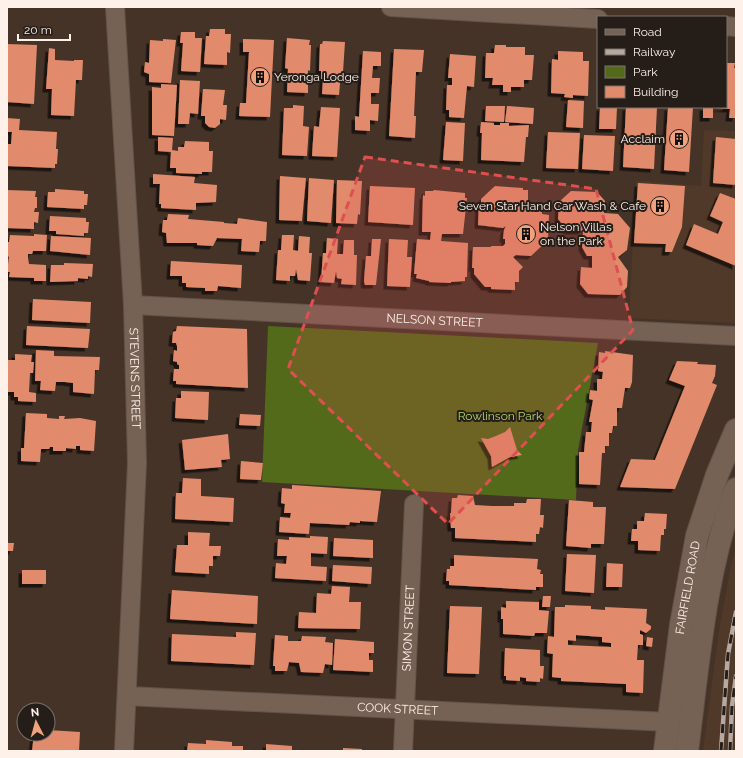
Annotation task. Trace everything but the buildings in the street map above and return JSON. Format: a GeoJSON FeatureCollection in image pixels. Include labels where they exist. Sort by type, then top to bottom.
{"type":"FeatureCollection","features":[{"type":"Feature","properties":{"kind":"main road","name":"FAIRFIELD ROAD"},"geometry":{"type":"LineString","coordinates":[[666,751],[681,625],[697,536],[717,475],[736,430]]}},
{"type":"Feature","properties":{"kind":"main road","name":"FAIRFIELD ROAD"},"geometry":{"type":"LineString","coordinates":[[687,751],[698,664],[712,577],[729,507],[736,489]]}},
{"type":"Feature","properties":{"kind":"street","name":"STEVENS STREET"},"geometry":{"type":"LineString","coordinates":[[115,7],[133,305],[137,462],[124,751]]}},
{"type":"Feature","properties":{"kind":"street"},"geometry":{"type":"LineString","coordinates":[[391,7],[464,9],[597,19]]}},
{"type":"Feature","properties":{"kind":"street","name":"NELSON STREET"},"geometry":{"type":"LineString","coordinates":[[133,305],[736,336]]}},
{"type":"Feature","properties":{"kind":"street","name":"SIMON STREET"},"geometry":{"type":"LineString","coordinates":[[403,751],[414,504]]}},
{"type":"Feature","properties":{"kind":"street","name":"COOK STREET"},"geometry":{"type":"LineString","coordinates":[[127,696],[669,722]]}},
{"type":"Feature","properties":{"kind":"highlighted area"},"geometry":{"type":"Polygon","coordinates":[[[365,157],[596,189],[633,330],[448,524],[288,369],[365,157]]]}},
{"type":"Feature","properties":{"kind":"shaded area"},"geometry":{"type":"Polygon","coordinates":[[[704,130],[736,131],[736,323],[629,318],[636,181],[701,186],[704,130]]]}},
{"type":"Feature","properties":{"kind":"shaded area"},"geometry":{"type":"Polygon","coordinates":[[[736,548],[736,751],[703,751],[719,631],[731,566],[736,548]]]}},
{"type":"Feature","properties":{"kind":"green space","name":"Rowlinson Park"},"geometry":{"type":"Polygon","coordinates":[[[268,326],[598,343],[578,450],[576,500],[262,482],[268,326]]]}},
{"type":"Feature","properties":{"kind":"railway"},"geometry":{"type":"LineString","coordinates":[[721,751],[728,654],[736,612]]}},
{"type":"Feature","properties":{"kind":"railway"},"geometry":{"type":"LineString","coordinates":[[730,751],[732,706],[736,676]]}},
{"type":"Feature","properties":{"kind":"place","name":"Yeronga Lodge"},"geometry":{"type":"Point","coordinates":[260,77]}},
{"type":"Feature","properties":{"kind":"place","name":"Acclaim"},"geometry":{"type":"Point","coordinates":[679,139]}},
{"type":"Feature","properties":{"kind":"place","name":"Seven Star Hand Car Wash & Cafe"},"geometry":{"type":"Point","coordinates":[660,206]}},
{"type":"Feature","properties":{"kind":"place","name":"Nelson Villas on the Park"},"geometry":{"type":"Point","coordinates":[526,234]}}]}
